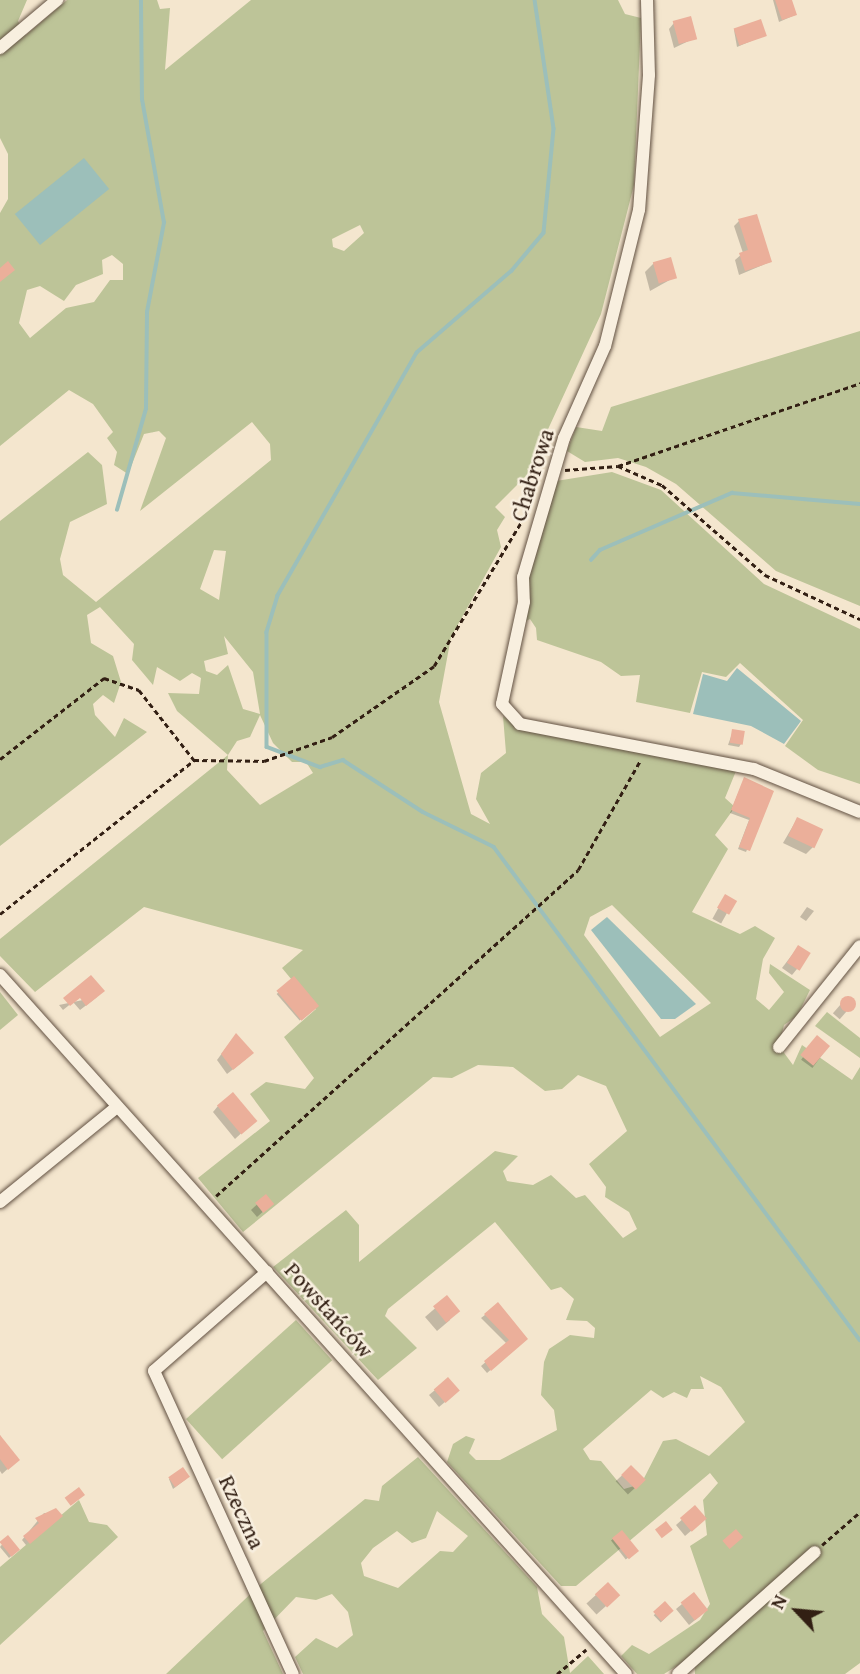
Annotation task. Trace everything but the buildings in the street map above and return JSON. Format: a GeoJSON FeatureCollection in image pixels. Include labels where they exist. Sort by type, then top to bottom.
{"type":"FeatureCollection","features":[{"type":"Feature","properties":{"kind":"street"},"geometry":{"type":"LineString","coordinates":[[0,47],[57,0]]}},
{"type":"Feature","properties":{"kind":"street","name":"Chabrowa"},"geometry":{"type":"LineString","coordinates":[[647,0],[649,75],[639,210],[605,346],[555,467],[523,577],[524,602],[502,704],[520,724],[645,752],[754,769],[860,812]]}},
{"type":"Feature","properties":{"kind":"street"},"geometry":{"type":"LineString","coordinates":[[779,1047],[860,946]]}},
{"type":"Feature","properties":{"kind":"street","name":"Powstańców"},"geometry":{"type":"LineString","coordinates":[[0,975],[626,1674]]}},
{"type":"Feature","properties":{"kind":"street"},"geometry":{"type":"LineString","coordinates":[[0,1202],[117,1107]]}},
{"type":"Feature","properties":{"kind":"street","name":"Rzeczna"},"geometry":{"type":"LineString","coordinates":[[267,1272],[154,1367],[293,1674]]}},
{"type":"Feature","properties":{"kind":"street"},"geometry":{"type":"LineString","coordinates":[[678,1674],[814,1552]]}},
{"type":"Feature","properties":{"kind":"path"},"geometry":{"type":"LineString","coordinates":[[555,467],[575,474],[618,466],[860,383]]}},
{"type":"Feature","properties":{"kind":"path"},"geometry":{"type":"LineString","coordinates":[[618,466],[662,485],[765,575],[860,619]]}},
{"type":"Feature","properties":{"kind":"path"},"geometry":{"type":"LineString","coordinates":[[0,914],[194,760],[264,761],[332,737],[434,666],[534,502]]}},
{"type":"Feature","properties":{"kind":"path"},"geometry":{"type":"LineString","coordinates":[[0,759],[104,678],[139,690],[194,760]]}},
{"type":"Feature","properties":{"kind":"path"},"geometry":{"type":"LineString","coordinates":[[205,1206],[578,870],[645,752]]}},
{"type":"Feature","properties":{"kind":"path"},"geometry":{"type":"LineString","coordinates":[[814,1552],[860,1512]]}},
{"type":"Feature","properties":{"kind":"path"},"geometry":{"type":"LineString","coordinates":[[557,1674],[597,1641]]}},
{"type":"Feature","properties":{"kind":"green space"},"geometry":{"type":"Polygon","coordinates":[[[0,0],[27,0],[18,21],[26,35],[67,0],[157,0],[160,9],[170,8],[165,70],[251,0],[618,0],[625,14],[641,18],[634,185],[601,314],[527,475],[495,507],[505,517],[497,530],[501,547],[451,637],[439,702],[471,814],[490,824],[476,799],[481,773],[506,753],[503,716],[520,729],[736,771],[725,798],[735,807],[715,835],[728,849],[692,912],[740,934],[755,926],[775,938],[763,959],[756,999],[769,1010],[784,992],[769,973],[770,964],[810,990],[797,1016],[784,1025],[779,1046],[793,1065],[802,1045],[852,1080],[860,1067],[860,1663],[845,1674],[695,1674],[694,1655],[664,1674],[637,1674],[621,1656],[632,1645],[649,1654],[700,1620],[710,1604],[690,1546],[707,1535],[703,1500],[718,1483],[710,1473],[576,1586],[561,1586],[447,1462],[453,1444],[466,1436],[475,1439],[469,1453],[476,1460],[500,1460],[557,1430],[554,1410],[541,1395],[544,1362],[549,1349],[570,1335],[594,1338],[595,1328],[587,1321],[566,1320],[574,1299],[561,1287],[551,1290],[495,1222],[388,1309],[385,1316],[417,1348],[378,1380],[273,1267],[346,1210],[359,1225],[359,1262],[495,1151],[518,1156],[503,1171],[507,1181],[533,1185],[551,1175],[576,1198],[585,1195],[623,1238],[637,1229],[629,1212],[605,1197],[606,1187],[589,1164],[627,1131],[606,1086],[578,1075],[562,1089],[545,1091],[513,1067],[478,1065],[452,1078],[433,1077],[243,1232],[198,1178],[270,1121],[250,1094],[266,1082],[305,1089],[314,1078],[284,1037],[316,1009],[282,968],[303,950],[144,907],[35,992],[0,956],[0,939],[228,755],[177,711],[168,693],[199,694],[201,678],[192,673],[180,681],[157,667],[153,685],[132,660],[134,644],[100,607],[87,615],[91,643],[113,656],[121,682],[114,703],[103,695],[93,704],[95,715],[115,737],[124,718],[147,732],[0,846],[0,521],[88,452],[102,465],[107,504],[70,522],[60,559],[63,575],[96,602],[271,460],[270,444],[252,422],[140,511],[166,438],[159,431],[144,434],[128,474],[114,465],[117,452],[107,438],[113,432],[93,404],[69,390],[0,446],[0,213],[8,199],[8,154],[0,138],[0,0]],[[360,225],[332,239],[333,247],[344,251],[364,233],[360,225]],[[112,255],[102,260],[103,274],[76,285],[64,301],[40,286],[27,290],[19,323],[30,338],[66,308],[94,302],[110,280],[123,280],[123,264],[112,255]],[[214,550],[200,589],[219,600],[226,551],[214,550]],[[224,636],[228,654],[204,661],[206,671],[217,675],[228,665],[243,709],[260,714],[253,672],[224,636]],[[260,715],[250,737],[237,741],[228,755],[227,770],[260,805],[313,773],[306,762],[292,762],[273,743],[260,715]],[[612,905],[590,917],[584,935],[660,1037],[711,1003],[612,905]],[[700,1376],[704,1389],[691,1389],[687,1398],[674,1392],[663,1398],[651,1390],[583,1449],[590,1460],[601,1461],[624,1489],[641,1484],[663,1441],[676,1439],[709,1456],[745,1422],[721,1387],[700,1376]]]}},
{"type":"Feature","properties":{"kind":"green space"},"geometry":{"type":"Polygon","coordinates":[[[860,331],[860,606],[776,571],[676,484],[646,467],[618,458],[585,462],[567,451],[576,427],[602,431],[611,407],[860,331]]]}},
{"type":"Feature","properties":{"kind":"green space"},"geometry":{"type":"Polygon","coordinates":[[[612,472],[661,490],[764,584],[860,629],[860,784],[818,770],[785,746],[803,720],[740,663],[726,677],[702,672],[690,713],[636,702],[640,675],[621,676],[601,662],[537,640],[536,628],[530,619],[524,622],[528,577],[556,481],[612,472]]]}},
{"type":"Feature","properties":{"kind":"green space"},"geometry":{"type":"Polygon","coordinates":[[[0,992],[18,1015],[0,1030],[0,992]]]}},
{"type":"Feature","properties":{"kind":"green space"},"geometry":{"type":"Polygon","coordinates":[[[827,1012],[860,1038],[860,1058],[815,1026],[827,1012]]]}},
{"type":"Feature","properties":{"kind":"green space"},"geometry":{"type":"Polygon","coordinates":[[[296,1320],[332,1360],[222,1459],[186,1419],[296,1320]]]}},
{"type":"Feature","properties":{"kind":"green space"},"geometry":{"type":"Polygon","coordinates":[[[418,1457],[537,1587],[542,1614],[564,1637],[570,1673],[588,1656],[604,1674],[303,1674],[295,1657],[316,1638],[337,1648],[353,1635],[348,1612],[332,1594],[316,1600],[296,1597],[263,1631],[283,1674],[166,1674],[262,1583],[365,1499],[379,1501],[382,1486],[418,1457]],[[437,1511],[426,1538],[412,1543],[397,1531],[373,1548],[361,1563],[364,1576],[398,1588],[440,1551],[453,1552],[468,1536],[437,1511]]]}},
{"type":"Feature","properties":{"kind":"green space"},"geometry":{"type":"Polygon","coordinates":[[[79,1500],[89,1522],[107,1525],[118,1537],[0,1645],[0,1567],[79,1500]]]}},
{"type":"Feature","properties":{"kind":"water"},"geometry":{"type":"Polygon","coordinates":[[[84,158],[109,189],[40,245],[15,214],[84,158]]]}},
{"type":"Feature","properties":{"kind":"water"},"geometry":{"type":"Polygon","coordinates":[[[737,668],[801,721],[784,744],[751,726],[693,714],[703,674],[727,681],[737,668]]]}},
{"type":"Feature","properties":{"kind":"water"},"geometry":{"type":"Polygon","coordinates":[[[607,917],[696,1004],[675,1019],[661,1019],[591,930],[607,917]]]}},
{"type":"Feature","properties":{"kind":"waterway"},"geometry":{"type":"LineString","coordinates":[[117,510],[146,409],[147,312],[164,223],[142,100],[141,0]]}},
{"type":"Feature","properties":{"kind":"waterway"},"geometry":{"type":"LineString","coordinates":[[535,0],[554,129],[544,233],[512,271],[417,353],[278,596],[267,632],[267,747],[320,767],[343,760],[423,812],[494,847],[860,1340]]}},
{"type":"Feature","properties":{"kind":"waterway"},"geometry":{"type":"LineString","coordinates":[[591,560],[600,550],[732,493],[860,504]]}}]}
